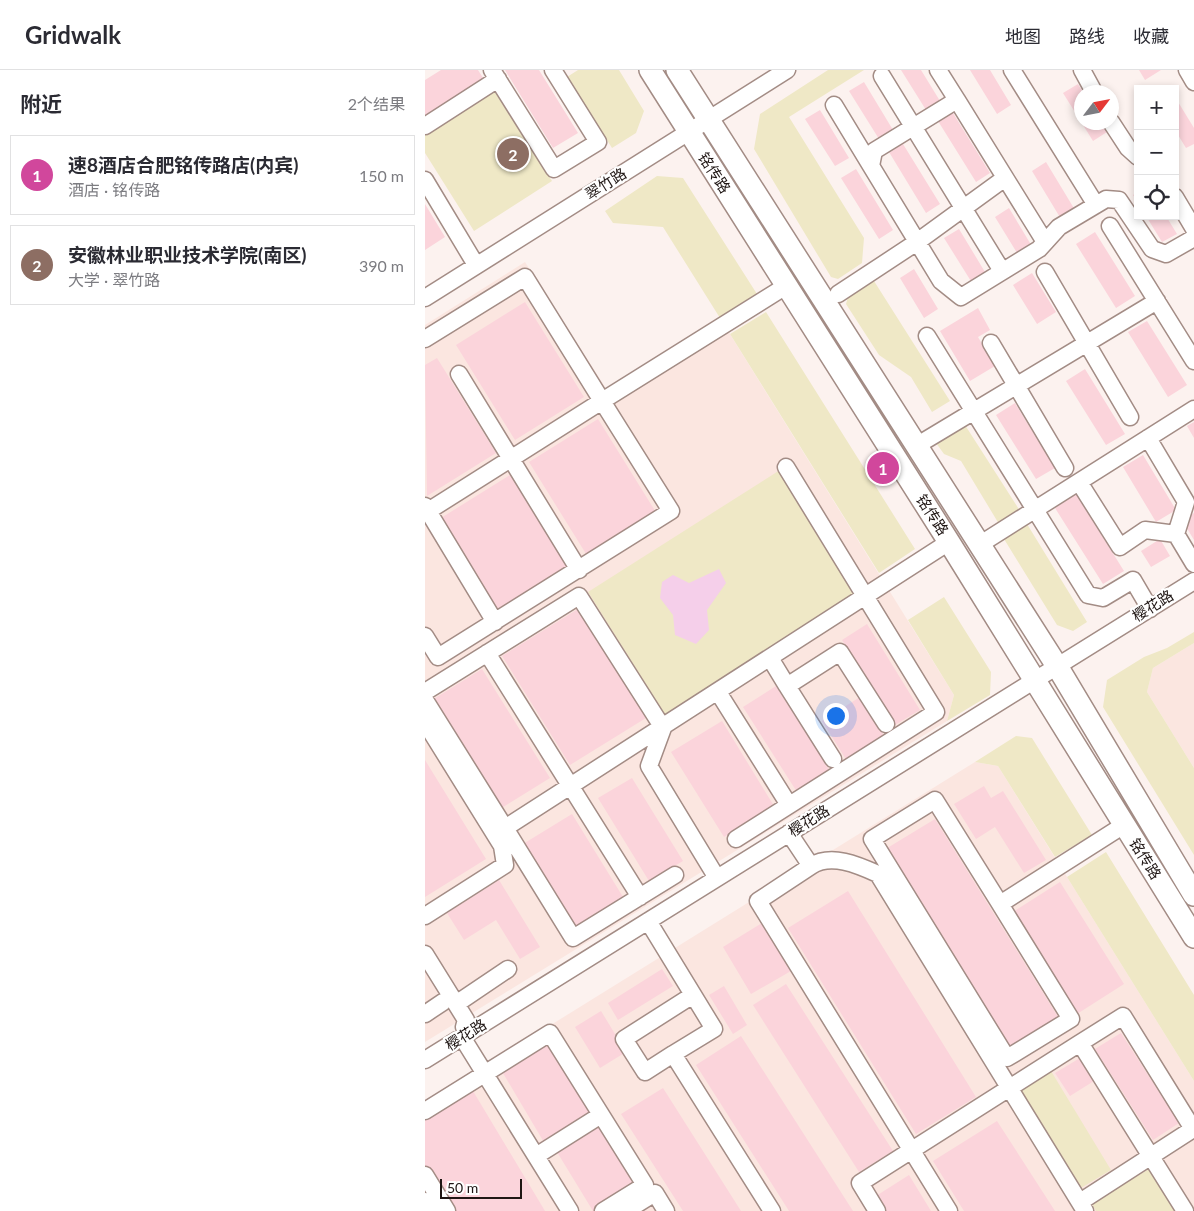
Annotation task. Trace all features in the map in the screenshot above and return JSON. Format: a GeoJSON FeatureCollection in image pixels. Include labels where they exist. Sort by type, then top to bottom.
{"type":"FeatureCollection","features":[{"type":"Feature","properties":{"kind":"main road","name":"铭传路"},"geometry":{"type":"LineString","coordinates":[[650,70],[949,542],[1194,937]]}},
{"type":"Feature","properties":{"kind":"main road","name":"铭传路"},"geometry":{"type":"LineString","coordinates":[[677,70],[1057,666],[1194,894]]}},
{"type":"Feature","properties":{"kind":"street","name":"翠竹路"},"geometry":{"type":"LineString","coordinates":[[425,298],[787,70]]}},
{"type":"Feature","properties":{"kind":"street"},"geometry":{"type":"LineString","coordinates":[[938,70],[1045,242]]}},
{"type":"Feature","properties":{"kind":"street"},"geometry":{"type":"LineString","coordinates":[[1012,70],[1096,205]]}},
{"type":"Feature","properties":{"kind":"street"},"geometry":{"type":"LineString","coordinates":[[1082,70],[1090,85]]}},
{"type":"Feature","properties":{"kind":"street"},"geometry":{"type":"LineString","coordinates":[[1187,70],[1194,82]]}},
{"type":"Feature","properties":{"kind":"street"},"geometry":{"type":"LineString","coordinates":[[425,126],[495,75],[554,170],[598,142],[557,71]]}},
{"type":"Feature","properties":{"kind":"street"},"geometry":{"type":"LineString","coordinates":[[882,76],[1002,271]]}},
{"type":"Feature","properties":{"kind":"street"},"geometry":{"type":"LineString","coordinates":[[871,166],[874,151],[957,100]]}},
{"type":"Feature","properties":{"kind":"street"},"geometry":{"type":"LineString","coordinates":[[833,105],[941,282],[961,297],[1039,249],[1059,227],[1106,199],[1119,200],[1152,249],[1166,254],[1194,238]]}},
{"type":"Feature","properties":{"kind":"street"},"geometry":{"type":"LineString","coordinates":[[1116,130],[1128,148],[1134,153]]}},
{"type":"Feature","properties":{"kind":"street"},"geometry":{"type":"LineString","coordinates":[[816,290],[838,294],[917,242],[1005,178]]}},
{"type":"Feature","properties":{"kind":"street"},"geometry":{"type":"LineString","coordinates":[[425,180],[476,265]]}},
{"type":"Feature","properties":{"kind":"street"},"geometry":{"type":"LineString","coordinates":[[1179,204],[1194,229]]}},
{"type":"Feature","properties":{"kind":"street"},"geometry":{"type":"LineString","coordinates":[[1110,226],[1194,361]]}},
{"type":"Feature","properties":{"kind":"street"},"geometry":{"type":"LineString","coordinates":[[1045,272],[1130,417]]}},
{"type":"Feature","properties":{"kind":"street"},"geometry":{"type":"LineString","coordinates":[[425,339],[525,277],[671,511],[438,657],[425,636]]}},
{"type":"Feature","properties":{"kind":"street"},"geometry":{"type":"LineString","coordinates":[[495,622],[426,510],[786,286]]}},
{"type":"Feature","properties":{"kind":"street"},"geometry":{"type":"LineString","coordinates":[[838,294],[838,323]]}},
{"type":"Feature","properties":{"kind":"street"},"geometry":{"type":"LineString","coordinates":[[917,446],[1157,301]]}},
{"type":"Feature","properties":{"kind":"street"},"geometry":{"type":"LineString","coordinates":[[927,336],[1088,595],[1103,598],[1133,580],[1150,609]]}},
{"type":"Feature","properties":{"kind":"street"},"geometry":{"type":"LineString","coordinates":[[991,343],[1065,468]]}},
{"type":"Feature","properties":{"kind":"street"},"geometry":{"type":"LineString","coordinates":[[459,374],[579,570]]}},
{"type":"Feature","properties":{"kind":"street"},"geometry":{"type":"LineString","coordinates":[[979,545],[1194,409]]}},
{"type":"Feature","properties":{"kind":"street"},"geometry":{"type":"LineString","coordinates":[[1148,438],[1186,502],[1176,534],[1194,564]]}},
{"type":"Feature","properties":{"kind":"street"},"geometry":{"type":"LineString","coordinates":[[735,839],[936,712],[785,467]]}},
{"type":"Feature","properties":{"kind":"street"},"geometry":{"type":"LineString","coordinates":[[1079,482],[1120,547],[1145,530],[1176,534]]}},
{"type":"Feature","properties":{"kind":"street"},"geometry":{"type":"LineString","coordinates":[[505,828],[949,542]]}},
{"type":"Feature","properties":{"kind":"street","name":"樱花路"},"geometry":{"type":"LineString","coordinates":[[425,1060],[465,1032],[648,921],[1194,581]]}},
{"type":"Feature","properties":{"kind":"street"},"geometry":{"type":"LineString","coordinates":[[425,692],[579,596],[663,728]]}},
{"type":"Feature","properties":{"kind":"street"},"geometry":{"type":"LineString","coordinates":[[787,686],[840,652],[886,724]]}},
{"type":"Feature","properties":{"kind":"street"},"geometry":{"type":"LineString","coordinates":[[487,653],[640,897]]}},
{"type":"Feature","properties":{"kind":"street"},"geometry":{"type":"LineString","coordinates":[[770,658],[833,759]]}},
{"type":"Feature","properties":{"kind":"street"},"geometry":{"type":"LineString","coordinates":[[718,692],[789,805]]}},
{"type":"Feature","properties":{"kind":"street"},"geometry":{"type":"LineString","coordinates":[[425,700],[573,938],[675,875]]}},
{"type":"Feature","properties":{"kind":"street"},"geometry":{"type":"LineString","coordinates":[[425,722],[502,846],[505,865],[425,916]]}},
{"type":"Feature","properties":{"kind":"street"},"geometry":{"type":"LineString","coordinates":[[663,728],[649,766],[717,878]]}},
{"type":"Feature","properties":{"kind":"street"},"geometry":{"type":"LineString","coordinates":[[935,800],[1000,904],[1071,1019],[1007,1058],[872,839],[935,800]]}},
{"type":"Feature","properties":{"kind":"street"},"geometry":{"type":"LineString","coordinates":[[1000,904],[1124,825]]}},
{"type":"Feature","properties":{"kind":"street"},"geometry":{"type":"LineString","coordinates":[[789,833],[811,866]]}},
{"type":"Feature","properties":{"kind":"street"},"geometry":{"type":"LineString","coordinates":[[877,1211],[860,1182],[911,1150],[1009,1087],[1123,1016],[1193,1129],[1151,1156],[1082,1206],[1009,1087],[878,874],[849,862],[817,862],[758,901],[911,1150],[949,1211]]}},
{"type":"Feature","properties":{"kind":"street"},"geometry":{"type":"LineString","coordinates":[[648,921],[714,1029],[645,1072],[624,1039],[693,996]]}},
{"type":"Feature","properties":{"kind":"street"},"geometry":{"type":"LineString","coordinates":[[425,954],[458,1025],[465,1032],[485,1073],[570,1211]]}},
{"type":"Feature","properties":{"kind":"street"},"geometry":{"type":"LineString","coordinates":[[425,1014],[449,1003],[508,969]]}},
{"type":"Feature","properties":{"kind":"street"},"geometry":{"type":"LineString","coordinates":[[425,974],[449,1003]]}},
{"type":"Feature","properties":{"kind":"street"},"geometry":{"type":"LineString","coordinates":[[425,1110],[549,1033],[645,1185],[603,1211]]}},
{"type":"Feature","properties":{"kind":"street"},"geometry":{"type":"LineString","coordinates":[[1080,1043],[1185,1211]]}},
{"type":"Feature","properties":{"kind":"street"},"geometry":{"type":"LineString","coordinates":[[673,1054],[772,1211]]}},
{"type":"Feature","properties":{"kind":"street"},"geometry":{"type":"LineString","coordinates":[[536,1156],[601,1115]]}},
{"type":"Feature","properties":{"kind":"street"},"geometry":{"type":"LineString","coordinates":[[425,1175],[447,1211]]}},
{"type":"Feature","properties":{"kind":"street"},"geometry":{"type":"LineString","coordinates":[[626,1211],[655,1193],[666,1211]]}},
{"type":"Feature","properties":{"kind":"street"},"geometry":{"type":"LineString","coordinates":[[425,1201],[431,1211]]}},
{"type":"Feature","properties":{"kind":"shaded area"},"geometry":{"type":"Polygon","coordinates":[[[578,70],[619,70],[644,111],[636,133],[612,148],[567,77],[578,70]]]}},
{"type":"Feature","properties":{"kind":"shaded area"},"geometry":{"type":"Polygon","coordinates":[[[828,70],[864,70],[789,117],[864,238],[862,263],[838,279],[831,277],[754,149],[760,114],[828,70]]]}},
{"type":"Feature","properties":{"kind":"shaded area"},"geometry":{"type":"Polygon","coordinates":[[[493,89],[552,181],[474,231],[425,153],[425,132],[493,89]]]}},
{"type":"Feature","properties":{"kind":"shaded area"},"geometry":{"type":"Polygon","coordinates":[[[657,176],[683,178],[757,294],[720,318],[663,227],[613,223],[605,211],[657,176]]]}},
{"type":"Feature","properties":{"kind":"shaded area"},"geometry":{"type":"Polygon","coordinates":[[[525,262],[607,390],[720,318],[954,695],[947,721],[425,1042],[425,325],[525,262]]]}},
{"type":"Feature","properties":{"kind":"shaded area"},"geometry":{"type":"Polygon","coordinates":[[[874,281],[950,401],[932,412],[911,377],[879,355],[846,304],[848,297],[874,281]]]}},
{"type":"Feature","properties":{"kind":"shaded area"},"geometry":{"type":"Polygon","coordinates":[[[766,312],[915,549],[879,573],[730,334],[766,312]]]}},
{"type":"Feature","properties":{"kind":"shaded area"},"geometry":{"type":"Polygon","coordinates":[[[965,425],[1020,511],[999,524],[961,461],[944,454],[936,443],[965,425]]]}},
{"type":"Feature","properties":{"kind":"shaded area"},"geometry":{"type":"Polygon","coordinates":[[[780,470],[860,596],[667,718],[588,592],[780,470]]]}},
{"type":"Feature","properties":{"kind":"shaded area"},"geometry":{"type":"Polygon","coordinates":[[[1027,524],[1087,622],[1073,631],[1057,625],[1004,539],[1027,524]]]}},
{"type":"Feature","properties":{"kind":"shaded area"},"geometry":{"type":"Polygon","coordinates":[[[719,569],[726,583],[707,610],[709,630],[696,644],[675,635],[673,615],[660,598],[662,582],[673,575],[689,583],[719,569]]]}},
{"type":"Feature","properties":{"kind":"shaded area"},"geometry":{"type":"Polygon","coordinates":[[[944,597],[991,672],[990,695],[947,721],[954,695],[908,620],[944,597]]]}},
{"type":"Feature","properties":{"kind":"shaded area"},"geometry":{"type":"Polygon","coordinates":[[[1194,632],[1194,643],[1153,668],[1147,692],[1194,768],[1194,855],[1103,707],[1107,680],[1144,657],[1167,648],[1194,632]]]}},
{"type":"Feature","properties":{"kind":"shaded area"},"geometry":{"type":"Polygon","coordinates":[[[1194,643],[1194,768],[1147,692],[1153,668],[1194,643]]]}},
{"type":"Feature","properties":{"kind":"shaded area"},"geometry":{"type":"Polygon","coordinates":[[[1016,736],[1032,738],[1092,835],[1055,857],[998,766],[975,762],[1016,736]]]}},
{"type":"Feature","properties":{"kind":"shaded area"},"geometry":{"type":"Polygon","coordinates":[[[975,762],[998,766],[1194,1081],[1194,1211],[425,1211],[425,1103],[975,762]]]}},
{"type":"Feature","properties":{"kind":"shaded area"},"geometry":{"type":"Polygon","coordinates":[[[1106,852],[1194,995],[1194,1081],[1067,877],[1106,852]]]}},
{"type":"Feature","properties":{"kind":"shaded area"},"geometry":{"type":"Polygon","coordinates":[[[1051,1071],[1111,1170],[1081,1188],[1021,1090],[1051,1071]]]}},
{"type":"Feature","properties":{"kind":"shaded area"},"geometry":{"type":"Polygon","coordinates":[[[1151,1168],[1176,1211],[1096,1211],[1091,1203],[1151,1168]]]}},
{"type":"Feature","properties":{"kind":"building"},"geometry":{"type":"Polygon","coordinates":[[[441,70],[478,70],[485,81],[425,118],[425,80],[441,70]]]}},
{"type":"Feature","properties":{"kind":"building"},"geometry":{"type":"Polygon","coordinates":[[[505,70],[539,70],[578,133],[553,148],[505,70]]]}},
{"type":"Feature","properties":{"kind":"building"},"geometry":{"type":"Polygon","coordinates":[[[901,70],[921,70],[940,101],[926,110],[901,70]]]}},
{"type":"Feature","properties":{"kind":"building"},"geometry":{"type":"Polygon","coordinates":[[[970,70],[990,70],[1011,105],[997,114],[970,70]]]}},
{"type":"Feature","properties":{"kind":"building"},"geometry":{"type":"Polygon","coordinates":[[[1139,70],[1161,70],[1145,80],[1139,70]]]}},
{"type":"Feature","properties":{"kind":"building"},"geometry":{"type":"Polygon","coordinates":[[[864,82],[893,130],[879,139],[849,91],[864,82]]]}},
{"type":"Feature","properties":{"kind":"building"},"geometry":{"type":"Polygon","coordinates":[[[1074,86],[1074,111],[1063,93],[1074,86]]]}},
{"type":"Feature","properties":{"kind":"building"},"geometry":{"type":"Polygon","coordinates":[[[1179,104],[1194,128],[1194,144],[1186,148],[1179,137],[1179,104]]]}},
{"type":"Feature","properties":{"kind":"building"},"geometry":{"type":"Polygon","coordinates":[[[820,110],[849,158],[835,166],[805,119],[820,110]]]}},
{"type":"Feature","properties":{"kind":"building"},"geometry":{"type":"Polygon","coordinates":[[[953,113],[990,173],[976,182],[938,121],[953,113]]]}},
{"type":"Feature","properties":{"kind":"building"},"geometry":{"type":"Polygon","coordinates":[[[1086,130],[1106,130],[1107,132],[1093,141],[1086,130]]]}},
{"type":"Feature","properties":{"kind":"building"},"geometry":{"type":"Polygon","coordinates":[[[903,144],[940,204],[926,213],[889,152],[903,144]]]}},
{"type":"Feature","properties":{"kind":"building"},"geometry":{"type":"Polygon","coordinates":[[[1046,162],[1075,210],[1061,219],[1032,171],[1046,162]]]}},
{"type":"Feature","properties":{"kind":"building"},"geometry":{"type":"Polygon","coordinates":[[[856,169],[893,230],[879,239],[841,178],[856,169]]]}},
{"type":"Feature","properties":{"kind":"building"},"geometry":{"type":"Polygon","coordinates":[[[425,204],[445,237],[425,250],[425,204]]]}},
{"type":"Feature","properties":{"kind":"building"},"geometry":{"type":"Polygon","coordinates":[[[1009,208],[1033,248],[1019,256],[995,217],[1009,208]]]}},
{"type":"Feature","properties":{"kind":"building"},"geometry":{"type":"Polygon","coordinates":[[[1148,220],[1168,220],[1177,234],[1162,242],[1148,220]]]}},
{"type":"Feature","properties":{"kind":"building"},"geometry":{"type":"Polygon","coordinates":[[[959,229],[988,277],[974,286],[944,238],[959,229]]]}},
{"type":"Feature","properties":{"kind":"building"},"geometry":{"type":"Polygon","coordinates":[[[1095,232],[1135,296],[1116,308],[1076,244],[1095,232]]]}},
{"type":"Feature","properties":{"kind":"building"},"geometry":{"type":"Polygon","coordinates":[[[914,269],[938,309],[924,318],[900,278],[914,269]]]}},
{"type":"Feature","properties":{"kind":"building"},"geometry":{"type":"Polygon","coordinates":[[[1032,273],[1056,312],[1037,324],[1013,285],[1032,273]]]}},
{"type":"Feature","properties":{"kind":"building"},"geometry":{"type":"Polygon","coordinates":[[[525,302],[584,397],[515,440],[456,345],[525,302]]]}},
{"type":"Feature","properties":{"kind":"building"},"geometry":{"type":"Polygon","coordinates":[[[978,308],[990,330],[978,337],[995,366],[970,381],[940,331],[978,308]]]}},
{"type":"Feature","properties":{"kind":"building"},"geometry":{"type":"Polygon","coordinates":[[[1147,321],[1187,385],[1168,397],[1128,332],[1147,321]]]}},
{"type":"Feature","properties":{"kind":"building"},"geometry":{"type":"Polygon","coordinates":[[[437,358],[496,453],[427,496],[425,365],[437,358]]]}},
{"type":"Feature","properties":{"kind":"building"},"geometry":{"type":"Polygon","coordinates":[[[1085,369],[1125,434],[1106,445],[1066,381],[1085,369]]]}},
{"type":"Feature","properties":{"kind":"building"},"geometry":{"type":"Polygon","coordinates":[[[1015,403],[1055,468],[1036,479],[996,415],[1015,403]]]}},
{"type":"Feature","properties":{"kind":"building"},"geometry":{"type":"Polygon","coordinates":[[[598,419],[657,514],[588,557],[529,462],[598,419]]]}},
{"type":"Feature","properties":{"kind":"building"},"geometry":{"type":"Polygon","coordinates":[[[1194,422],[1194,438],[1187,426],[1194,422]]]}},
{"type":"Feature","properties":{"kind":"building"},"geometry":{"type":"Polygon","coordinates":[[[1143,455],[1176,510],[1156,522],[1123,467],[1143,455]]]}},
{"type":"Feature","properties":{"kind":"building"},"geometry":{"type":"Polygon","coordinates":[[[510,475],[569,570],[500,613],[441,518],[510,475]]]}},
{"type":"Feature","properties":{"kind":"building"},"geometry":{"type":"Polygon","coordinates":[[[1076,494],[1124,571],[1103,584],[1055,508],[1076,494]]]}},
{"type":"Feature","properties":{"kind":"building"},"geometry":{"type":"Polygon","coordinates":[[[1194,513],[1194,540],[1182,520],[1194,513]]]}},
{"type":"Feature","properties":{"kind":"building"},"geometry":{"type":"Polygon","coordinates":[[[1160,539],[1170,556],[1151,567],[1141,551],[1160,539]]]}},
{"type":"Feature","properties":{"kind":"building"},"geometry":{"type":"Polygon","coordinates":[[[578,609],[646,718],[570,765],[502,656],[578,609]]]}},
{"type":"Feature","properties":{"kind":"building"},"geometry":{"type":"Polygon","coordinates":[[[867,624],[920,710],[895,725],[842,640],[867,624]]]}},
{"type":"Feature","properties":{"kind":"building"},"geometry":{"type":"Polygon","coordinates":[[[482,669],[550,778],[500,809],[432,700],[482,669]]]}},
{"type":"Feature","properties":{"kind":"building"},"geometry":{"type":"Polygon","coordinates":[[[776,686],[830,771],[797,792],[743,707],[776,686]]]}},
{"type":"Feature","properties":{"kind":"building"},"geometry":{"type":"Polygon","coordinates":[[[860,697],[885,737],[847,761],[822,721],[860,697]]]}},
{"type":"Feature","properties":{"kind":"building"},"geometry":{"type":"Polygon","coordinates":[[[722,721],[774,806],[724,837],[671,752],[722,721]]]}},
{"type":"Feature","properties":{"kind":"building"},"geometry":{"type":"Polygon","coordinates":[[[425,760],[486,859],[425,897],[425,760]]]}},
{"type":"Feature","properties":{"kind":"building"},"geometry":{"type":"Polygon","coordinates":[[[632,778],[683,861],[649,881],[598,798],[632,778]]]}},
{"type":"Feature","properties":{"kind":"building"},"geometry":{"type":"Polygon","coordinates":[[[984,786],[991,798],[1003,791],[1046,860],[1024,873],[995,827],[976,839],[954,804],[984,786]]]}},
{"type":"Feature","properties":{"kind":"building"},"geometry":{"type":"Polygon","coordinates":[[[572,814],[623,897],[574,927],[523,844],[572,814]]]}},
{"type":"Feature","properties":{"kind":"building"},"geometry":{"type":"Polygon","coordinates":[[[935,819],[1060,1020],[1009,1052],[884,850],[935,819]]]}},
{"type":"Feature","properties":{"kind":"building"},"geometry":{"type":"Polygon","coordinates":[[[499,880],[540,947],[520,959],[496,920],[464,940],[447,913],[499,880]]]}},
{"type":"Feature","properties":{"kind":"building"},"geometry":{"type":"Polygon","coordinates":[[[1060,882],[1124,984],[1077,1014],[1013,912],[1060,882]]]}},
{"type":"Feature","properties":{"kind":"building"},"geometry":{"type":"Polygon","coordinates":[[[848,891],[976,1097],[916,1134],[788,928],[848,891]]]}},
{"type":"Feature","properties":{"kind":"building"},"geometry":{"type":"Polygon","coordinates":[[[762,923],[791,971],[751,994],[723,947],[762,923]]]}},
{"type":"Feature","properties":{"kind":"building"},"geometry":{"type":"Polygon","coordinates":[[[662,969],[673,986],[618,1020],[608,1003],[662,969]]]}},
{"type":"Feature","properties":{"kind":"building"},"geometry":{"type":"Polygon","coordinates":[[[786,984],[893,1151],[859,1172],[753,1005],[786,984]]]}},
{"type":"Feature","properties":{"kind":"building"},"geometry":{"type":"Polygon","coordinates":[[[724,986],[747,1025],[733,1034],[709,995],[724,986]]]}},
{"type":"Feature","properties":{"kind":"building"},"geometry":{"type":"Polygon","coordinates":[[[601,1011],[626,1052],[600,1068],[575,1027],[601,1011]]]}},
{"type":"Feature","properties":{"kind":"building"},"geometry":{"type":"Polygon","coordinates":[[[1121,1033],[1179,1123],[1153,1140],[1095,1049],[1121,1033]]]}},
{"type":"Feature","properties":{"kind":"building"},"geometry":{"type":"Polygon","coordinates":[[[741,1036],[853,1211],[789,1211],[696,1065],[741,1036]]]}},
{"type":"Feature","properties":{"kind":"building"},"geometry":{"type":"Polygon","coordinates":[[[546,1040],[592,1115],[545,1144],[500,1068],[546,1040]]]}},
{"type":"Feature","properties":{"kind":"building"},"geometry":{"type":"Polygon","coordinates":[[[1080,1058],[1094,1081],[1070,1096],[1055,1073],[1080,1058]]]}},
{"type":"Feature","properties":{"kind":"building"},"geometry":{"type":"Polygon","coordinates":[[[663,1088],[741,1211],[683,1211],[621,1114],[663,1088]]]}},
{"type":"Feature","properties":{"kind":"building"},"geometry":{"type":"Polygon","coordinates":[[[473,1091],[545,1211],[450,1211],[425,1169],[425,1120],[473,1091]]]}},
{"type":"Feature","properties":{"kind":"building"},"geometry":{"type":"Polygon","coordinates":[[[997,1121],[1055,1211],[964,1211],[933,1161],[997,1121]]]}},
{"type":"Feature","properties":{"kind":"building"},"geometry":{"type":"Polygon","coordinates":[[[598,1126],[635,1186],[593,1211],[557,1152],[598,1126]]]}},
{"type":"Feature","properties":{"kind":"building"},"geometry":{"type":"Polygon","coordinates":[[[909,1175],[931,1211],[885,1211],[876,1196],[909,1175]]]}},
{"type":"Feature","properties":{"kind":"place","name":"安徽林业职业技术学院(南区)"},"geometry":{"type":"Point","coordinates":[513,154]}},
{"type":"Feature","properties":{"kind":"place","name":"速8酒店合肥铭传路店(内宾)"},"geometry":{"type":"Point","coordinates":[883,468]}}]}
